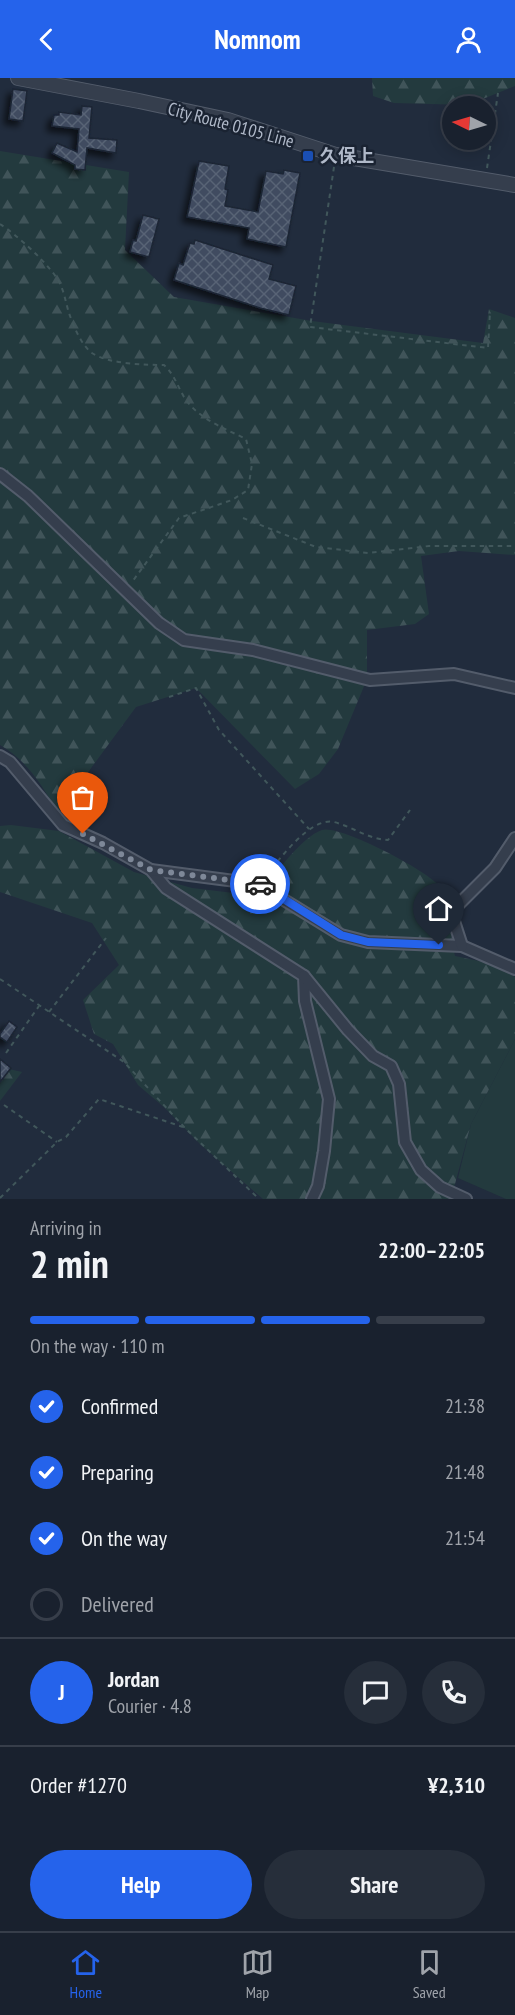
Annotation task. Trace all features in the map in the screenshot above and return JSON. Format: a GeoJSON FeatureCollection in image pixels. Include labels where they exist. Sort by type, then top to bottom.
{"type":"FeatureCollection","features":[{"type":"Feature","properties":{"kind":"street","name":"City Route 0105 Line"},"geometry":{"type":"LineString","coordinates":[[18,78],[228,120],[336,155],[515,185]]}},
{"type":"Feature","properties":{"kind":"street"},"geometry":{"type":"LineString","coordinates":[[0,474],[28,496],[159,623],[184,640],[253,650],[370,680],[454,674],[515,688]]}},
{"type":"Feature","properties":{"kind":"street"},"geometry":{"type":"LineString","coordinates":[[0,756],[10,762],[63,825],[103,843],[151,870],[166,888],[304,976],[348,1030],[373,1056],[391,1066],[399,1084],[405,1142],[420,1170],[440,1187],[466,1199]]}},
{"type":"Feature","properties":{"kind":"street"},"geometry":{"type":"LineString","coordinates":[[462,946],[451,912],[495,868],[515,838]]}},
{"type":"Feature","properties":{"kind":"street"},"geometry":{"type":"LineString","coordinates":[[151,870],[258,884],[341,935],[368,942],[462,946],[515,969]]}},
{"type":"Feature","properties":{"kind":"street"},"geometry":{"type":"LineString","coordinates":[[304,976],[305,1001],[328,1099],[324,1151],[318,1186],[312,1199]]}},
{"type":"Feature","properties":{"kind":"path"},"geometry":{"type":"LineString","coordinates":[[485,180],[498,93]]}},
{"type":"Feature","properties":{"kind":"path"},"geometry":{"type":"LineString","coordinates":[[336,155],[310,327],[488,348],[490,312]]}},
{"type":"Feature","properties":{"kind":"path"},"geometry":{"type":"LineString","coordinates":[[0,224],[10,230],[49,268],[61,284],[69,314],[82,341],[92,353],[141,365],[164,365],[172,372],[184,398],[203,417],[246,439],[252,464],[248,490],[232,500],[179,518],[125,592]]}},
{"type":"Feature","properties":{"kind":"path"},"geometry":{"type":"LineString","coordinates":[[243,518],[316,547],[368,553],[429,546],[515,546]]}},
{"type":"Feature","properties":{"kind":"path"},"geometry":{"type":"LineString","coordinates":[[170,697],[196,688],[219,730],[309,829]]}},
{"type":"Feature","properties":{"kind":"path"},"geometry":{"type":"LineString","coordinates":[[258,884],[309,829],[323,821],[335,822],[377,840],[388,840],[410,810]]}},
{"type":"Feature","properties":{"kind":"path"},"geometry":{"type":"LineString","coordinates":[[49,1012],[106,938]]}},
{"type":"Feature","properties":{"kind":"path"},"geometry":{"type":"LineString","coordinates":[[0,979],[124,1062],[185,1128],[259,1199]]}},
{"type":"Feature","properties":{"kind":"path"},"geometry":{"type":"LineString","coordinates":[[6,1053],[40,1006]]}},
{"type":"Feature","properties":{"kind":"path"},"geometry":{"type":"LineString","coordinates":[[0,1198],[57,1142],[66,1137],[99,1099],[185,1128]]}},
{"type":"Feature","properties":{"kind":"path"},"geometry":{"type":"LineString","coordinates":[[4,1105],[57,1142]]}},
{"type":"Feature","properties":{"kind":"green space"},"geometry":{"type":"Polygon","coordinates":[[[372,78],[515,78],[515,86],[490,96],[442,96],[442,104],[394,103],[373,96],[372,78]]]}},
{"type":"Feature","properties":{"kind":"green space"},"geometry":{"type":"Polygon","coordinates":[[[0,151],[129,172],[125,250],[174,297],[312,321],[483,343],[489,309],[515,318],[515,555],[459,551],[421,556],[429,614],[415,624],[367,630],[367,679],[338,749],[319,774],[295,789],[196,688],[136,707],[58,813],[26,766],[0,745],[0,151]]]}},
{"type":"Feature","properties":{"kind":"green space"},"geometry":{"type":"Polygon","coordinates":[[[11,825],[59,831],[134,872],[192,888],[258,896],[296,849],[322,830],[332,830],[364,841],[421,871],[434,881],[443,893],[455,956],[493,964],[515,977],[515,1039],[471,1124],[451,1199],[263,1199],[200,1144],[165,1108],[138,1085],[113,1044],[94,1034],[83,1000],[119,965],[92,923],[0,892],[0,826],[11,825]]]}},
{"type":"Feature","properties":{"kind":"green space"},"geometry":{"type":"Polygon","coordinates":[[[515,1039],[515,1199],[506,1199],[458,1178],[471,1124],[515,1039]]]}},
{"type":"Feature","properties":{"kind":"green space"},"geometry":{"type":"Polygon","coordinates":[[[0,1067],[22,1072],[0,1101],[0,1067]]]}},
{"type":"Feature","properties":{"kind":"building"},"geometry":{"type":"Polygon","coordinates":[[[13,89],[27,91],[23,121],[9,119],[13,89]]]}},
{"type":"Feature","properties":{"kind":"building"},"geometry":{"type":"Polygon","coordinates":[[[82,106],[92,107],[89,138],[117,140],[116,153],[87,148],[85,170],[75,169],[75,165],[52,153],[57,143],[77,152],[79,129],[52,126],[54,115],[59,115],[59,112],[81,115],[82,106]]]}},
{"type":"Feature","properties":{"kind":"building"},"geometry":{"type":"Polygon","coordinates":[[[199,161],[229,166],[225,206],[258,212],[266,171],[283,174],[284,170],[300,173],[286,247],[247,239],[249,228],[187,217],[199,161]]]}},
{"type":"Feature","properties":{"kind":"building"},"geometry":{"type":"Polygon","coordinates":[[[143,215],[159,219],[149,257],[130,252],[133,240],[136,241],[143,215]]]}},
{"type":"Feature","properties":{"kind":"building"},"geometry":{"type":"Polygon","coordinates":[[[195,240],[273,265],[269,279],[296,286],[289,315],[174,280],[179,263],[183,265],[190,243],[194,244],[195,240]]]}},
{"type":"Feature","properties":{"kind":"building"},"geometry":{"type":"Polygon","coordinates":[[[9,1021],[17,1027],[7,1042],[0,1037],[0,1034],[9,1021]]]}},
{"type":"Feature","properties":{"kind":"building"},"geometry":{"type":"Polygon","coordinates":[[[0,1059],[11,1068],[0,1082],[0,1059]]]}},
{"type":"Feature","properties":{"kind":"way so far"},"geometry":{"type":"LineString","coordinates":[[83,834],[151,870],[260,884]]}},
{"type":"Feature","properties":{"kind":"place","name":"久保上"},"geometry":{"type":"Point","coordinates":[308,156]}},
{"type":"Feature","properties":{"kind":"route"},"geometry":{"type":"LineString","coordinates":[[260,884],[341,935],[368,942],[439,945]]}}]}
